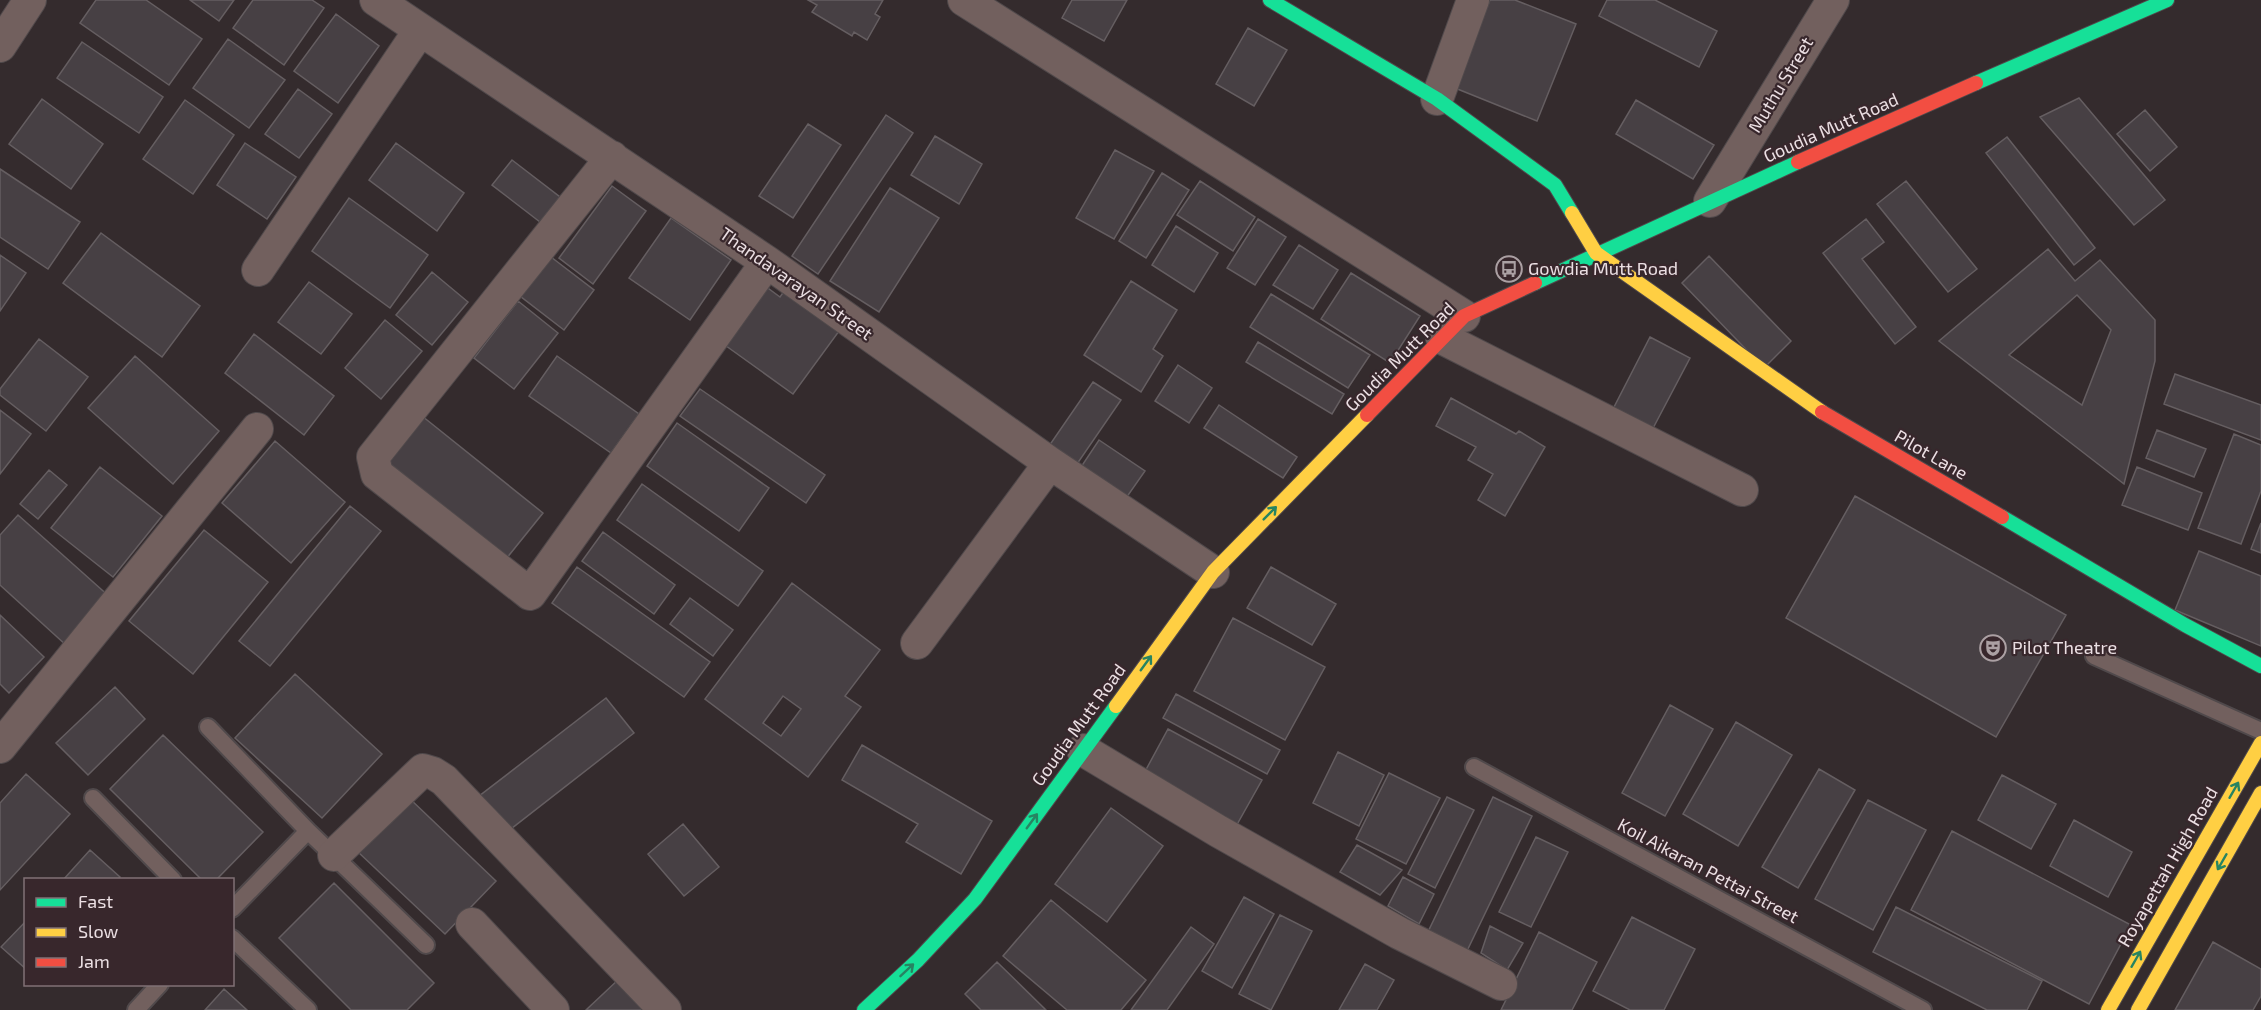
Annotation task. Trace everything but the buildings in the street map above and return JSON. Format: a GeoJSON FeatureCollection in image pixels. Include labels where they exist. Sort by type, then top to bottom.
{"type":"FeatureCollection","features":[{"type":"Feature","properties":{"kind":"main road"},"geometry":{"type":"LineString","coordinates":[[1270,0],[1437,99],[1555,185],[1596,253]]}},
{"type":"Feature","properties":{"kind":"main road","name":"Goudia Mutt Road"},"geometry":{"type":"LineString","coordinates":[[864,1010],[918,960],[975,899],[1213,572],[1464,316],[1710,201],[2069,41],[2167,0]]}},
{"type":"Feature","properties":{"kind":"main road","name":"Pilot Lane"},"geometry":{"type":"LineString","coordinates":[[1596,253],[1821,411],[2185,625],[2261,666]]}},
{"type":"Feature","properties":{"kind":"main road","name":"Royapettah High Road"},"geometry":{"type":"LineString","coordinates":[[2108,1010],[2261,743]]}},
{"type":"Feature","properties":{"kind":"main road"},"geometry":{"type":"LineString","coordinates":[[2138,1010],[2261,793]]}},
{"type":"Feature","properties":{"kind":"street"},"geometry":{"type":"LineString","coordinates":[[0,46],[30,0]]}},
{"type":"Feature","properties":{"kind":"street","name":"Thandavarayan Street"},"geometry":{"type":"LineString","coordinates":[[376,0],[767,262],[1050,464],[1213,572]]}},
{"type":"Feature","properties":{"kind":"street"},"geometry":{"type":"LineString","coordinates":[[964,0],[1464,316]]}},
{"type":"Feature","properties":{"kind":"street"},"geometry":{"type":"LineString","coordinates":[[1437,99],[1473,0]]}},
{"type":"Feature","properties":{"kind":"street","name":"Muthu Street"},"geometry":{"type":"LineString","coordinates":[[1710,201],[1833,0]]}},
{"type":"Feature","properties":{"kind":"street"},"geometry":{"type":"LineString","coordinates":[[258,270],[420,30]]}},
{"type":"Feature","properties":{"kind":"street"},"geometry":{"type":"LineString","coordinates":[[612,157],[373,457],[376,474],[530,594],[767,262]]}},
{"type":"Feature","properties":{"kind":"street"},"geometry":{"type":"LineString","coordinates":[[1442,338],[1742,490]]}},
{"type":"Feature","properties":{"kind":"street"},"geometry":{"type":"LineString","coordinates":[[0,747],[257,429]]}},
{"type":"Feature","properties":{"kind":"street"},"geometry":{"type":"LineString","coordinates":[[917,643],[1050,464]]}},
{"type":"Feature","properties":{"kind":"street"},"geometry":{"type":"LineString","coordinates":[[1083,750],[1218,831],[1398,933],[1501,984]]}},
{"type":"Feature","properties":{"kind":"street"},"geometry":{"type":"LineString","coordinates":[[333,855],[423,771],[433,773],[452,789],[665,1010]]}},
{"type":"Feature","properties":{"kind":"street"},"geometry":{"type":"LineString","coordinates":[[472,924],[553,1010]]}},
{"type":"Feature","properties":{"kind":"lane"},"geometry":{"type":"LineString","coordinates":[[2094,656],[2261,731]]}},
{"type":"Feature","properties":{"kind":"lane"},"geometry":{"type":"LineString","coordinates":[[207,727],[308,831],[426,945]]}},
{"type":"Feature","properties":{"kind":"lane","name":"Koil Aikaran Pettai Street"},"geometry":{"type":"LineString","coordinates":[[1474,767],[1923,1010]]}},
{"type":"Feature","properties":{"kind":"lane"},"geometry":{"type":"LineString","coordinates":[[93,798],[172,878]]}},
{"type":"Feature","properties":{"kind":"lane"},"geometry":{"type":"LineString","coordinates":[[234,907],[308,831]]}},
{"type":"Feature","properties":{"kind":"lane"},"geometry":{"type":"LineString","coordinates":[[234,940],[308,1010]]}},
{"type":"Feature","properties":{"kind":"lane"},"geometry":{"type":"LineString","coordinates":[[136,1010],[158,986]]}},
{"type":"Feature","properties":{"kind":"traffic: fast"},"geometry":{"type":"LineString","coordinates":[[1270,0],[1437,99],[1555,185],[1572,213]]}},
{"type":"Feature","properties":{"kind":"traffic: fast"},"geometry":{"type":"LineString","coordinates":[[1976,83],[2167,0]]}},
{"type":"Feature","properties":{"kind":"traffic: fast"},"geometry":{"type":"LineString","coordinates":[[1535,283],[1798,162]]}},
{"type":"Feature","properties":{"kind":"traffic: fast"},"geometry":{"type":"LineString","coordinates":[[2002,517],[2185,625],[2261,666]]}},
{"type":"Feature","properties":{"kind":"traffic: fast"},"geometry":{"type":"LineString","coordinates":[[864,1010],[918,960],[975,899],[1116,706]]}},
{"type":"Feature","properties":{"kind":"traffic: slow"},"geometry":{"type":"LineString","coordinates":[[1572,213],[1596,253],[1822,412]]}},
{"type":"Feature","properties":{"kind":"traffic: slow"},"geometry":{"type":"LineString","coordinates":[[1116,706],[1213,572],[1367,415]]}},
{"type":"Feature","properties":{"kind":"traffic: slow"},"geometry":{"type":"LineString","coordinates":[[2108,1010],[2261,743]]}},
{"type":"Feature","properties":{"kind":"traffic: slow"},"geometry":{"type":"LineString","coordinates":[[2138,1010],[2261,793]]}},
{"type":"Feature","properties":{"kind":"traffic: jam"},"geometry":{"type":"LineString","coordinates":[[1798,162],[1976,83]]}},
{"type":"Feature","properties":{"kind":"traffic: jam"},"geometry":{"type":"LineString","coordinates":[[1367,415],[1464,316],[1535,283]]}},
{"type":"Feature","properties":{"kind":"traffic: jam"},"geometry":{"type":"LineString","coordinates":[[1822,412],[2002,517]]}},
{"type":"Feature","properties":{"kind":"place","name":"Gowdia Mutt Road"},"geometry":{"type":"Point","coordinates":[1509,269]}},
{"type":"Feature","properties":{"kind":"place","name":"Pilot Theatre"},"geometry":{"type":"Point","coordinates":[1993,648]}}]}
